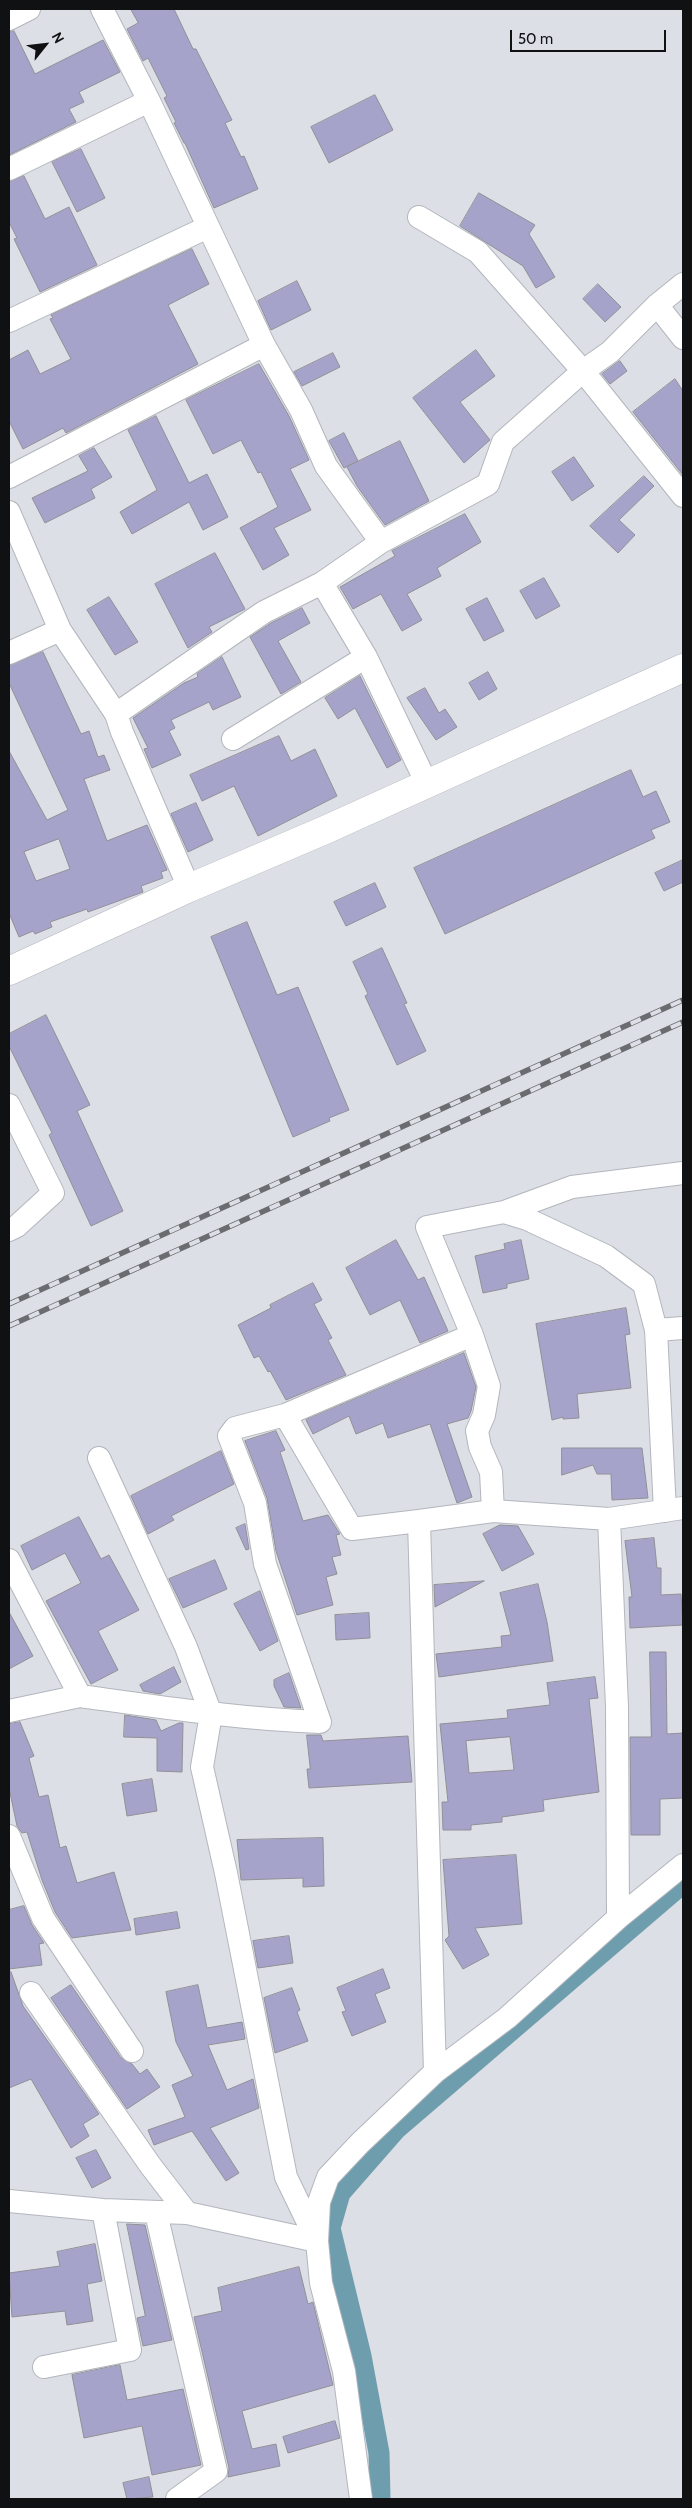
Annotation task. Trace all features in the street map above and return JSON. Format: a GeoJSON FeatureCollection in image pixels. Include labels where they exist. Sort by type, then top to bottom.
{"type":"FeatureCollection","features":[{"type":"Feature","properties":{"kind":"main road"},"geometry":{"type":"LineString","coordinates":[[9,971],[189,888],[427,784],[683,668]]}},
{"type":"Feature","properties":{"kind":"street"},"geometry":{"type":"LineString","coordinates":[[9,19],[29,9]]}},
{"type":"Feature","properties":{"kind":"street"},"geometry":{"type":"LineString","coordinates":[[102,9],[149,101],[264,345],[301,410],[326,466],[381,542]]}},
{"type":"Feature","properties":{"kind":"street"},"geometry":{"type":"LineString","coordinates":[[9,169],[149,101]]}},
{"type":"Feature","properties":{"kind":"street"},"geometry":{"type":"LineString","coordinates":[[419,216],[478,252],[583,371],[683,496]]}},
{"type":"Feature","properties":{"kind":"street"},"geometry":{"type":"LineString","coordinates":[[9,321],[208,227]]}},
{"type":"Feature","properties":{"kind":"street"},"geometry":{"type":"LineString","coordinates":[[116,714],[264,612],[322,583],[381,542],[488,484],[503,442],[583,371],[610,352],[658,305],[683,284]]}},
{"type":"Feature","properties":{"kind":"street"},"geometry":{"type":"LineString","coordinates":[[658,305],[683,338]]}},
{"type":"Feature","properties":{"kind":"street"},"geometry":{"type":"LineString","coordinates":[[9,477],[264,345]]}},
{"type":"Feature","properties":{"kind":"street"},"geometry":{"type":"LineString","coordinates":[[9,512],[60,630],[116,714],[189,888]]}},
{"type":"Feature","properties":{"kind":"street"},"geometry":{"type":"LineString","coordinates":[[322,583],[366,657],[427,784]]}},
{"type":"Feature","properties":{"kind":"street"},"geometry":{"type":"LineString","coordinates":[[9,653],[60,630]]}},
{"type":"Feature","properties":{"kind":"street"},"geometry":{"type":"LineString","coordinates":[[234,739],[366,657]]}},
{"type":"Feature","properties":{"kind":"street"},"geometry":{"type":"LineString","coordinates":[[9,1105],[53,1193],[17,1226],[9,1230]]}},
{"type":"Feature","properties":{"kind":"street"},"geometry":{"type":"LineString","coordinates":[[493,1511],[491,1472],[480,1447],[477,1431],[484,1415],[489,1386],[472,1335],[427,1227],[504,1212],[572,1187],[683,1173]]}},
{"type":"Feature","properties":{"kind":"street"},"geometry":{"type":"LineString","coordinates":[[285,1415],[352,1529],[493,1511],[609,1520],[674,1509],[656,1330],[644,1284],[606,1256],[527,1219],[504,1212]]}},
{"type":"Feature","properties":{"kind":"street"},"geometry":{"type":"LineString","coordinates":[[656,1330],[683,1328]]}},
{"type":"Feature","properties":{"kind":"street"},"geometry":{"type":"LineString","coordinates":[[9,1711],[80,1696],[260,1720],[320,1722],[265,1564],[255,1503],[229,1436],[235,1428],[285,1415],[472,1335]]}},
{"type":"Feature","properties":{"kind":"street"},"geometry":{"type":"LineString","coordinates":[[99,1458],[186,1647],[211,1714],[202,1767],[226,1873],[286,2177],[317,2241]]}},
{"type":"Feature","properties":{"kind":"street"},"geometry":{"type":"LineString","coordinates":[[609,1520],[617,1707],[618,1918]]}},
{"type":"Feature","properties":{"kind":"street"},"geometry":{"type":"LineString","coordinates":[[419,1521],[435,2072]]}},
{"type":"Feature","properties":{"kind":"street"},"geometry":{"type":"LineString","coordinates":[[9,1560],[80,1696]]}},
{"type":"Feature","properties":{"kind":"street"},"geometry":{"type":"LineString","coordinates":[[9,1836],[43,1918],[132,2051]]}},
{"type":"Feature","properties":{"kind":"street"},"geometry":{"type":"LineString","coordinates":[[361,2499],[344,2371],[321,2284],[317,2241],[319,2202],[328,2177],[360,2142],[435,2072],[507,2018],[618,1918],[683,1865]]}},
{"type":"Feature","properties":{"kind":"street"},"geometry":{"type":"LineString","coordinates":[[31,1994],[150,2164],[187,2213]]}},
{"type":"Feature","properties":{"kind":"street"},"geometry":{"type":"LineString","coordinates":[[11,2196],[103,2210],[156,2214],[187,2213],[317,2241]]}},
{"type":"Feature","properties":{"kind":"street"},"geometry":{"type":"LineString","coordinates":[[44,2367],[130,2350],[103,2210]]}},
{"type":"Feature","properties":{"kind":"street"},"geometry":{"type":"LineString","coordinates":[[156,2214],[216,2471],[177,2499]]}},
{"type":"Feature","properties":{"kind":"building"},"geometry":{"type":"Polygon","coordinates":[[[131,9],[174,9],[193,49],[196,49],[232,120],[225,123],[241,157],[244,156],[258,189],[214,208],[174,123],[176,122],[164,98],[167,96],[148,58],[143,61],[127,29],[138,23],[131,9]]]}},
{"type":"Feature","properties":{"kind":"building"},"geometry":{"type":"Polygon","coordinates":[[[14,31],[35,74],[103,40],[120,72],[79,92],[84,102],[69,109],[76,122],[9,155],[9,32],[14,31]]]}},
{"type":"Feature","properties":{"kind":"building"},"geometry":{"type":"Polygon","coordinates":[[[375,95],[393,130],[329,163],[311,127],[375,95]]]}},
{"type":"Feature","properties":{"kind":"building"},"geometry":{"type":"Polygon","coordinates":[[[81,149],[105,198],[77,212],[52,162],[81,149]]]}},
{"type":"Feature","properties":{"kind":"building"},"geometry":{"type":"Polygon","coordinates":[[[24,176],[45,219],[69,207],[97,265],[40,292],[14,239],[17,238],[9,222],[9,182],[24,176]]]}},
{"type":"Feature","properties":{"kind":"building"},"geometry":{"type":"Polygon","coordinates":[[[479,193],[535,225],[529,234],[555,277],[536,288],[523,266],[460,226],[479,193]]]}},
{"type":"Feature","properties":{"kind":"building"},"geometry":{"type":"Polygon","coordinates":[[[192,249],[209,284],[168,305],[198,364],[66,433],[63,428],[23,449],[9,421],[9,360],[28,350],[40,374],[71,359],[50,319],[53,318],[51,315],[192,249]]]}},
{"type":"Feature","properties":{"kind":"building"},"geometry":{"type":"Polygon","coordinates":[[[297,281],[311,310],[271,330],[258,301],[297,281]]]}},
{"type":"Feature","properties":{"kind":"building"},"geometry":{"type":"Polygon","coordinates":[[[598,284],[621,307],[605,322],[583,299],[598,284]]]}},
{"type":"Feature","properties":{"kind":"building"},"geometry":{"type":"Polygon","coordinates":[[[476,350],[495,376],[460,402],[490,440],[464,463],[413,398],[476,350]]]}},
{"type":"Feature","properties":{"kind":"building"},"geometry":{"type":"Polygon","coordinates":[[[333,353],[340,367],[302,386],[294,372],[333,353]]]}},
{"type":"Feature","properties":{"kind":"building"},"geometry":{"type":"Polygon","coordinates":[[[620,361],[627,371],[610,384],[602,374],[620,361]]]}},
{"type":"Feature","properties":{"kind":"building"},"geometry":{"type":"Polygon","coordinates":[[[259,364],[289,416],[309,460],[290,469],[311,510],[274,528],[289,555],[263,570],[240,528],[278,507],[261,472],[258,473],[241,440],[213,454],[186,400],[259,364]]]}},
{"type":"Feature","properties":{"kind":"building"},"geometry":{"type":"Polygon","coordinates":[[[675,379],[683,391],[683,475],[633,412],[675,379]]]}},
{"type":"Feature","properties":{"kind":"building"},"geometry":{"type":"Polygon","coordinates":[[[156,416],[189,483],[207,474],[228,517],[203,530],[189,502],[132,534],[120,512],[157,490],[128,430],[156,416]]]}},
{"type":"Feature","properties":{"kind":"building"},"geometry":{"type":"Polygon","coordinates":[[[344,433],[358,461],[344,468],[329,441],[344,433]]]}},
{"type":"Feature","properties":{"kind":"building"},"geometry":{"type":"Polygon","coordinates":[[[400,441],[429,501],[385,525],[357,486],[347,467],[400,441]]]}},
{"type":"Feature","properties":{"kind":"building"},"geometry":{"type":"Polygon","coordinates":[[[94,448],[112,477],[91,489],[95,498],[45,523],[32,498],[88,471],[79,456],[94,448]]]}},
{"type":"Feature","properties":{"kind":"building"},"geometry":{"type":"Polygon","coordinates":[[[574,457],[594,486],[572,501],[552,472],[574,457]]]}},
{"type":"Feature","properties":{"kind":"building"},"geometry":{"type":"Polygon","coordinates":[[[644,476],[654,486],[619,520],[635,535],[618,553],[590,526],[644,476]]]}},
{"type":"Feature","properties":{"kind":"building"},"geometry":{"type":"Polygon","coordinates":[[[465,514],[481,542],[437,568],[441,576],[407,594],[422,620],[402,631],[381,594],[353,609],[340,587],[395,556],[392,551],[465,514]]]}},
{"type":"Feature","properties":{"kind":"building"},"geometry":{"type":"Polygon","coordinates":[[[215,553],[245,609],[209,627],[212,632],[188,648],[155,584],[215,553]]]}},
{"type":"Feature","properties":{"kind":"building"},"geometry":{"type":"Polygon","coordinates":[[[544,578],[560,606],[536,619],[520,591],[544,578]]]}},
{"type":"Feature","properties":{"kind":"building"},"geometry":{"type":"Polygon","coordinates":[[[109,597],[138,642],[115,655],[87,610],[109,597]]]}},
{"type":"Feature","properties":{"kind":"building"},"geometry":{"type":"Polygon","coordinates":[[[487,598],[504,631],[484,641],[466,609],[487,598]]]}},
{"type":"Feature","properties":{"kind":"building"},"geometry":{"type":"Polygon","coordinates":[[[302,608],[310,623],[278,641],[301,682],[281,694],[250,637],[271,623],[302,608]]]}},
{"type":"Feature","properties":{"kind":"building"},"geometry":{"type":"Polygon","coordinates":[[[43,652],[81,734],[89,731],[98,757],[104,755],[110,770],[84,779],[107,841],[147,825],[167,870],[161,872],[163,878],[141,886],[143,892],[88,912],[87,909],[50,922],[52,927],[35,934],[33,931],[19,937],[9,913],[9,751],[47,820],[68,810],[9,683],[9,666],[43,652]],[[59,839],[24,852],[36,881],[70,869],[59,839]]]}},
{"type":"Feature","properties":{"kind":"building"},"geometry":{"type":"Polygon","coordinates":[[[222,657],[241,697],[213,710],[209,702],[171,720],[175,728],[169,731],[181,755],[152,768],[144,749],[148,748],[133,718],[184,683],[198,677],[197,674],[222,657]]]}},
{"type":"Feature","properties":{"kind":"building"},"geometry":{"type":"Polygon","coordinates":[[[488,672],[497,689],[479,700],[469,683],[488,672]]]}},
{"type":"Feature","properties":{"kind":"building"},"geometry":{"type":"Polygon","coordinates":[[[360,676],[401,760],[387,768],[355,708],[338,719],[325,698],[360,676]]]}},
{"type":"Feature","properties":{"kind":"building"},"geometry":{"type":"Polygon","coordinates":[[[425,688],[439,713],[445,709],[457,727],[436,740],[407,698],[425,688]]]}},
{"type":"Feature","properties":{"kind":"building"},"geometry":{"type":"Polygon","coordinates":[[[279,736],[291,761],[315,749],[337,796],[258,836],[234,786],[202,801],[190,775],[279,736]]]}},
{"type":"Feature","properties":{"kind":"building"},"geometry":{"type":"Polygon","coordinates":[[[631,770],[643,797],[656,791],[670,822],[651,830],[655,838],[445,934],[414,868],[631,770]]]}},
{"type":"Feature","properties":{"kind":"building"},"geometry":{"type":"Polygon","coordinates":[[[196,803],[213,840],[188,852],[171,814],[196,803]]]}},
{"type":"Feature","properties":{"kind":"building"},"geometry":{"type":"Polygon","coordinates":[[[683,860],[683,882],[664,891],[655,873],[683,860]]]}},
{"type":"Feature","properties":{"kind":"building"},"geometry":{"type":"Polygon","coordinates":[[[375,883],[386,907],[346,926],[334,902],[375,883]]]}},
{"type":"Feature","properties":{"kind":"building"},"geometry":{"type":"Polygon","coordinates":[[[247,922],[277,995],[298,987],[349,1110],[329,1118],[330,1121],[293,1137],[211,937],[247,922]]]}},
{"type":"Feature","properties":{"kind":"building"},"geometry":{"type":"Polygon","coordinates":[[[382,948],[407,1003],[404,1004],[426,1051],[397,1065],[365,996],[368,994],[353,962],[382,948]]]}},
{"type":"Feature","properties":{"kind":"building"},"geometry":{"type":"Polygon","coordinates":[[[46,1015],[90,1105],[77,1111],[123,1211],[91,1226],[49,1135],[52,1133],[9,1046],[9,1034],[46,1015]]]}},
{"type":"Feature","properties":{"kind":"building"},"geometry":{"type":"Polygon","coordinates":[[[396,1240],[418,1280],[424,1277],[448,1331],[420,1343],[400,1300],[370,1315],[346,1268],[396,1240]]]}},
{"type":"Feature","properties":{"kind":"building"},"geometry":{"type":"Polygon","coordinates":[[[521,1240],[529,1279],[507,1284],[507,1288],[483,1293],[475,1256],[505,1249],[504,1244],[521,1240]]]}},
{"type":"Feature","properties":{"kind":"building"},"geometry":{"type":"Polygon","coordinates":[[[313,1283],[322,1300],[314,1304],[332,1338],[328,1340],[346,1375],[286,1400],[270,1371],[268,1372],[259,1356],[254,1358],[238,1325],[271,1308],[270,1305],[313,1283]]]}},
{"type":"Feature","properties":{"kind":"building"},"geometry":{"type":"Polygon","coordinates":[[[626,1308],[630,1334],[625,1335],[631,1388],[577,1394],[579,1418],[563,1419],[563,1417],[552,1420],[536,1324],[626,1308]]]}},
{"type":"Feature","properties":{"kind":"building"},"geometry":{"type":"Polygon","coordinates":[[[464,1353],[476,1387],[471,1411],[468,1418],[447,1424],[472,1497],[457,1503],[430,1424],[388,1438],[383,1423],[356,1434],[349,1416],[313,1434],[306,1420],[464,1353]]]}},
{"type":"Feature","properties":{"kind":"building"},"geometry":{"type":"Polygon","coordinates":[[[276,1431],[285,1450],[280,1452],[303,1521],[328,1515],[340,1534],[336,1535],[341,1555],[332,1557],[337,1574],[326,1577],[333,1605],[297,1615],[276,1551],[267,1498],[245,1441],[276,1431]]]}},
{"type":"Feature","properties":{"kind":"building"},"geometry":{"type":"Polygon","coordinates":[[[562,1448],[642,1448],[648,1498],[612,1500],[611,1474],[597,1474],[593,1465],[562,1475],[562,1448]]]}},
{"type":"Feature","properties":{"kind":"building"},"geometry":{"type":"Polygon","coordinates":[[[221,1451],[234,1484],[171,1516],[174,1520],[148,1534],[131,1496],[221,1451]]]}},
{"type":"Feature","properties":{"kind":"building"},"geometry":{"type":"Polygon","coordinates":[[[79,1517],[101,1559],[109,1555],[139,1610],[98,1631],[118,1670],[91,1684],[46,1601],[81,1583],[65,1553],[32,1570],[21,1546],[79,1517]]]}},
{"type":"Feature","properties":{"kind":"building"},"geometry":{"type":"Polygon","coordinates":[[[245,1524],[249,1549],[246,1550],[236,1528],[245,1524]]]}},
{"type":"Feature","properties":{"kind":"building"},"geometry":{"type":"Polygon","coordinates":[[[500,1525],[518,1526],[534,1554],[502,1571],[483,1534],[500,1525]]]}},
{"type":"Feature","properties":{"kind":"building"},"geometry":{"type":"Polygon","coordinates":[[[654,1538],[657,1568],[661,1568],[661,1595],[681,1594],[683,1625],[630,1628],[629,1597],[632,1597],[625,1541],[654,1538]]]}},
{"type":"Feature","properties":{"kind":"building"},"geometry":{"type":"Polygon","coordinates":[[[215,1560],[227,1589],[183,1608],[169,1579],[215,1560]]]}},
{"type":"Feature","properties":{"kind":"building"},"geometry":{"type":"Polygon","coordinates":[[[484,1581],[435,1607],[434,1585],[484,1581]]]}},
{"type":"Feature","properties":{"kind":"building"},"geometry":{"type":"Polygon","coordinates":[[[538,1584],[547,1622],[553,1661],[439,1677],[436,1654],[502,1647],[501,1636],[511,1635],[500,1593],[538,1584]]]}},
{"type":"Feature","properties":{"kind":"building"},"geometry":{"type":"Polygon","coordinates":[[[260,1591],[278,1641],[260,1651],[234,1604],[260,1591]]]}},
{"type":"Feature","properties":{"kind":"building"},"geometry":{"type":"Polygon","coordinates":[[[9,1612],[33,1656],[9,1669],[9,1612]]]}},
{"type":"Feature","properties":{"kind":"building"},"geometry":{"type":"Polygon","coordinates":[[[369,1613],[370,1638],[336,1640],[335,1615],[369,1613]]]}},
{"type":"Feature","properties":{"kind":"building"},"geometry":{"type":"Polygon","coordinates":[[[650,1652],[666,1652],[667,1734],[683,1733],[683,1798],[660,1799],[660,1835],[631,1835],[630,1737],[651,1737],[650,1652]]]}},
{"type":"Feature","properties":{"kind":"building"},"geometry":{"type":"Polygon","coordinates":[[[174,1667],[181,1682],[160,1694],[143,1691],[140,1685],[174,1667]]]}},
{"type":"Feature","properties":{"kind":"building"},"geometry":{"type":"Polygon","coordinates":[[[289,1673],[301,1708],[284,1707],[274,1686],[274,1680],[289,1673]]]}},
{"type":"Feature","properties":{"kind":"building"},"geometry":{"type":"Polygon","coordinates":[[[595,1677],[598,1698],[589,1699],[599,1792],[543,1800],[544,1811],[502,1817],[502,1822],[471,1825],[471,1830],[443,1830],[442,1802],[448,1802],[440,1724],[508,1718],[507,1710],[550,1705],[547,1683],[595,1677]],[[510,1737],[466,1741],[469,1773],[514,1770],[510,1737]]]}},
{"type":"Feature","properties":{"kind":"building"},"geometry":{"type":"Polygon","coordinates":[[[125,1715],[156,1720],[161,1731],[183,1723],[182,1772],[157,1771],[157,1738],[124,1737],[125,1715]]]}},
{"type":"Feature","properties":{"kind":"building"},"geometry":{"type":"Polygon","coordinates":[[[20,1722],[34,1756],[29,1758],[39,1797],[48,1795],[60,1848],[66,1846],[77,1883],[114,1872],[131,1930],[72,1938],[55,1912],[42,1880],[27,1832],[22,1833],[17,1826],[9,1788],[9,1724],[20,1722]]]}},
{"type":"Feature","properties":{"kind":"building"},"geometry":{"type":"Polygon","coordinates":[[[307,1735],[321,1735],[323,1741],[408,1736],[412,1782],[309,1788],[307,1769],[310,1769],[307,1735]]]}},
{"type":"Feature","properties":{"kind":"building"},"geometry":{"type":"Polygon","coordinates":[[[152,1779],[157,1811],[127,1816],[122,1784],[152,1779]]]}},
{"type":"Feature","properties":{"kind":"building"},"geometry":{"type":"Polygon","coordinates":[[[323,1838],[324,1886],[303,1887],[303,1878],[241,1880],[237,1840],[323,1838]]]}},
{"type":"Feature","properties":{"kind":"building"},"geometry":{"type":"Polygon","coordinates":[[[516,1855],[522,1924],[475,1928],[489,1955],[463,1969],[445,1940],[449,1936],[443,1860],[516,1855]]]}},
{"type":"Feature","properties":{"kind":"building"},"geometry":{"type":"Polygon","coordinates":[[[24,1906],[32,1925],[44,1943],[39,1944],[42,1965],[9,1969],[9,1910],[24,1906]]]}},
{"type":"Feature","properties":{"kind":"building"},"geometry":{"type":"Polygon","coordinates":[[[177,1912],[180,1928],[136,1935],[134,1919],[177,1912]]]}},
{"type":"Feature","properties":{"kind":"building"},"geometry":{"type":"Polygon","coordinates":[[[289,1936],[293,1963],[258,1968],[253,1941],[289,1936]]]}},
{"type":"Feature","properties":{"kind":"building"},"geometry":{"type":"Polygon","coordinates":[[[383,1969],[390,1988],[375,1994],[386,2022],[352,2036],[342,2012],[346,2011],[337,1988],[383,1969]]]}},
{"type":"Feature","properties":{"kind":"building"},"geometry":{"type":"Polygon","coordinates":[[[11,1972],[23,2006],[99,2114],[83,2124],[89,2136],[71,2148],[31,2079],[9,2088],[9,1973],[11,1972]]]}},
{"type":"Feature","properties":{"kind":"building"},"geometry":{"type":"Polygon","coordinates":[[[71,1985],[121,2058],[132,2064],[140,2074],[147,2069],[160,2087],[127,2109],[51,1998],[71,1985]]]}},
{"type":"Feature","properties":{"kind":"building"},"geometry":{"type":"Polygon","coordinates":[[[198,1985],[207,2028],[242,2022],[245,2039],[208,2045],[227,2090],[253,2079],[259,2108],[210,2128],[239,2173],[226,2181],[192,2131],[154,2145],[148,2130],[185,2117],[172,2085],[193,2076],[176,2042],[166,1992],[198,1985]]]}},
{"type":"Feature","properties":{"kind":"building"},"geometry":{"type":"Polygon","coordinates":[[[292,1988],[300,2010],[297,2012],[308,2041],[275,2053],[264,1998],[292,1988]]]}},
{"type":"Feature","properties":{"kind":"building"},"geometry":{"type":"Polygon","coordinates":[[[96,2150],[111,2178],[92,2188],[76,2158],[96,2150]]]}},
{"type":"Feature","properties":{"kind":"building"},"geometry":{"type":"Polygon","coordinates":[[[127,2224],[145,2225],[172,2340],[143,2346],[137,2318],[145,2316],[127,2224]]]}},
{"type":"Feature","properties":{"kind":"building"},"geometry":{"type":"Polygon","coordinates":[[[95,2244],[102,2281],[87,2284],[93,2321],[67,2325],[65,2311],[12,2317],[9,2273],[60,2266],[57,2252],[95,2244]]]}},
{"type":"Feature","properties":{"kind":"building"},"geometry":{"type":"Polygon","coordinates":[[[299,2267],[308,2304],[313,2302],[333,2385],[242,2411],[252,2449],[276,2444],[280,2466],[228,2477],[229,2468],[194,2317],[222,2311],[218,2288],[299,2267]]]}},
{"type":"Feature","properties":{"kind":"building"},"geometry":{"type":"Polygon","coordinates":[[[120,2365],[127,2400],[183,2389],[201,2465],[152,2475],[142,2426],[84,2438],[72,2375],[120,2365]]]}},
{"type":"Feature","properties":{"kind":"building"},"geometry":{"type":"Polygon","coordinates":[[[335,2421],[340,2438],[288,2453],[283,2437],[335,2421]]]}},
{"type":"Feature","properties":{"kind":"building"},"geometry":{"type":"Polygon","coordinates":[[[149,2477],[153,2497],[127,2499],[123,2483],[149,2477]]]}},
{"type":"Feature","properties":{"kind":"waterway"},"geometry":{"type":"LineString","coordinates":[[380,2499],[379,2453],[361,2356],[330,2228],[340,2193],[396,2129],[683,1883]]}},
{"type":"Feature","properties":{"kind":"railway"},"geometry":{"type":"LineString","coordinates":[[9,1304],[683,1000]]}},
{"type":"Feature","properties":{"kind":"railway"},"geometry":{"type":"LineString","coordinates":[[9,1326],[683,1022]]}}]}
